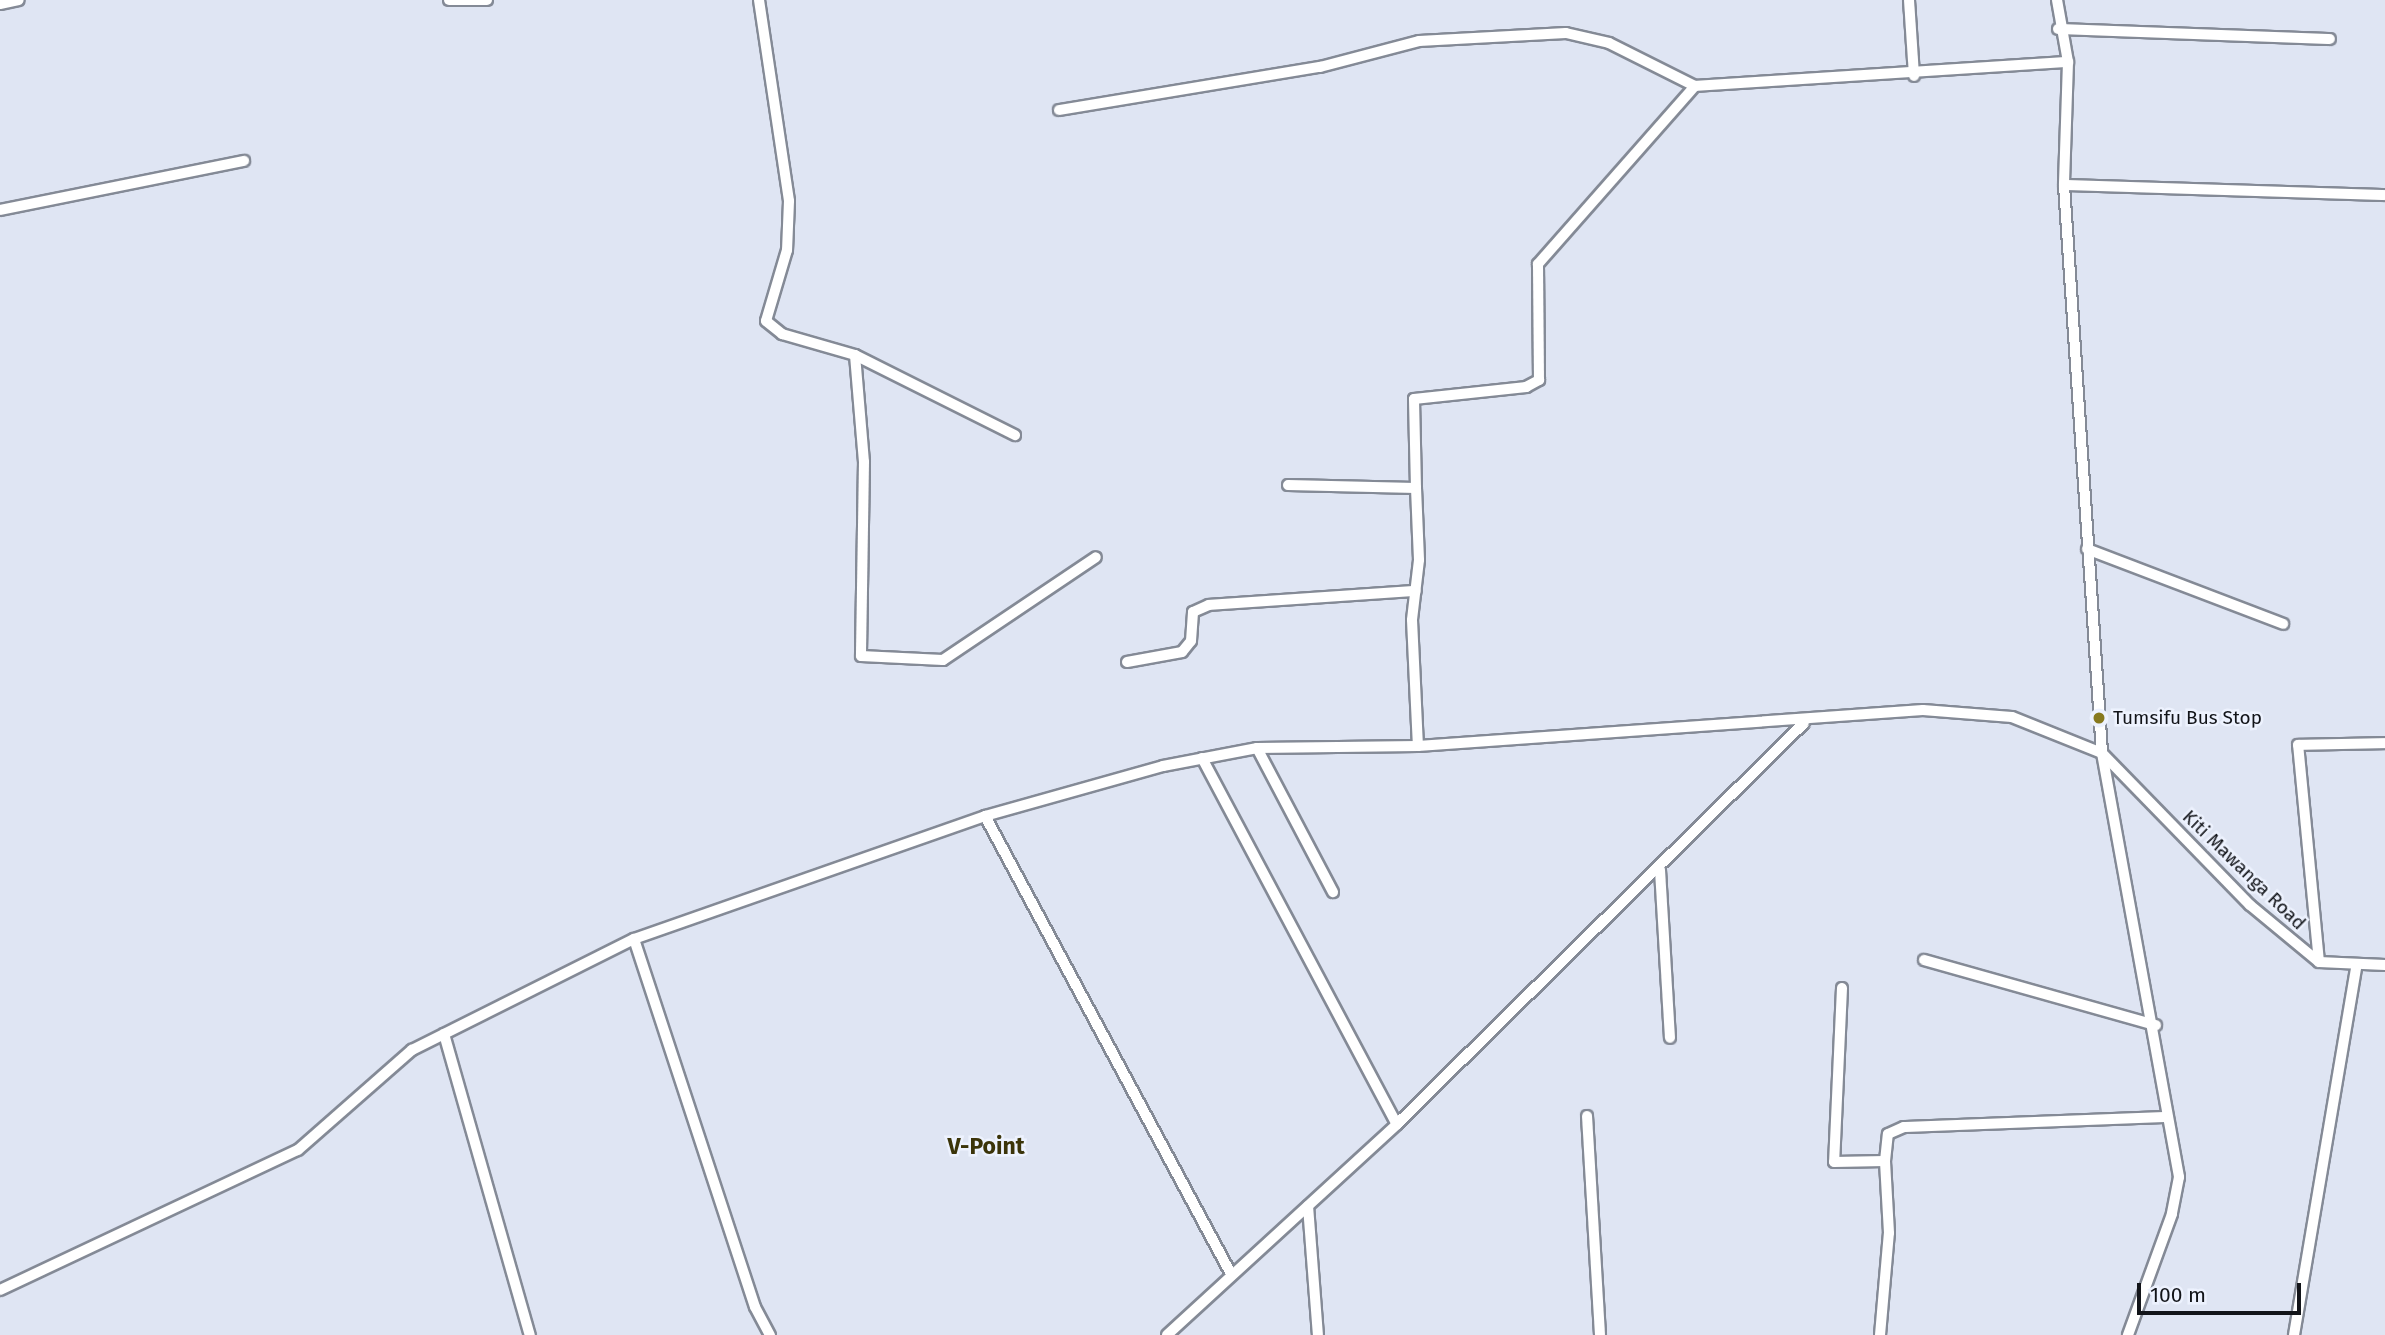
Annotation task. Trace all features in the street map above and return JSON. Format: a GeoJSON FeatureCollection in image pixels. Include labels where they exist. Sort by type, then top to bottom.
{"type":"FeatureCollection","features":[{"type":"Feature","properties":{"kind":"street"},"geometry":{"type":"LineString","coordinates":[[0,4],[19,0]]}},
{"type":"Feature","properties":{"kind":"street"},"geometry":{"type":"LineString","coordinates":[[449,0],[487,0]]}},
{"type":"Feature","properties":{"kind":"street"},"geometry":{"type":"LineString","coordinates":[[759,0],[789,201],[787,250],[766,321],[782,334],[855,355],[1015,435]]}},
{"type":"Feature","properties":{"kind":"street"},"geometry":{"type":"LineString","coordinates":[[1909,0],[1914,76]]}},
{"type":"Feature","properties":{"kind":"street"},"geometry":{"type":"LineString","coordinates":[[2057,0],[2058,29],[2067,62],[2064,185],[2102,753],[2156,1025],[2177,1194],[2128,1335]]}},
{"type":"Feature","properties":{"kind":"street"},"geometry":{"type":"LineString","coordinates":[[2058,29],[2330,38]]}},
{"type":"Feature","properties":{"kind":"street"},"geometry":{"type":"LineString","coordinates":[[1059,110],[1320,67],[1419,41],[1566,33],[1609,43],[1695,86],[1914,76],[2067,62]]}},
{"type":"Feature","properties":{"kind":"street"},"geometry":{"type":"LineString","coordinates":[[1418,746],[1414,399],[1526,387],[1539,380],[1538,264],[1695,86]]}},
{"type":"Feature","properties":{"kind":"street"},"geometry":{"type":"LineString","coordinates":[[0,210],[244,161]]}},
{"type":"Feature","properties":{"kind":"street"},"geometry":{"type":"LineString","coordinates":[[2064,185],[2385,195]]}},
{"type":"Feature","properties":{"kind":"street"},"geometry":{"type":"LineString","coordinates":[[855,355],[864,462],[861,656],[943,660],[1096,557]]}},
{"type":"Feature","properties":{"kind":"street"},"geometry":{"type":"LineString","coordinates":[[1288,485],[1416,488]]}},
{"type":"Feature","properties":{"kind":"street"},"geometry":{"type":"LineString","coordinates":[[2087,549],[2283,624]]}},
{"type":"Feature","properties":{"kind":"street"},"geometry":{"type":"LineString","coordinates":[[1128,662],[1182,652],[1191,641],[1193,612],[1209,605],[1416,591]]}},
{"type":"Feature","properties":{"kind":"street"},"geometry":{"type":"LineString","coordinates":[[0,1290],[298,1150],[412,1050],[634,939],[985,816],[1202,758],[1257,748],[1418,746],[1804,723],[1923,710],[2012,717],[2102,753]]}},
{"type":"Feature","properties":{"kind":"street"},"geometry":{"type":"LineString","coordinates":[[1167,1335],[1230,1272],[1308,1206],[1397,1124],[1660,870],[1804,723]]}},
{"type":"Feature","properties":{"kind":"street"},"geometry":{"type":"LineString","coordinates":[[2385,743],[2298,745],[2319,962],[2356,967],[2385,965]]}},
{"type":"Feature","properties":{"kind":"street"},"geometry":{"type":"LineString","coordinates":[[1257,748],[1334,892]]}},
{"type":"Feature","properties":{"kind":"street","name":"Kiti Mawanga Road"},"geometry":{"type":"LineString","coordinates":[[2102,753],[2250,905],[2319,962]]}},
{"type":"Feature","properties":{"kind":"street"},"geometry":{"type":"LineString","coordinates":[[1202,758],[1397,1124]]}},
{"type":"Feature","properties":{"kind":"street"},"geometry":{"type":"LineString","coordinates":[[985,816],[1230,1272]]}},
{"type":"Feature","properties":{"kind":"street"},"geometry":{"type":"LineString","coordinates":[[1660,870],[1670,1038]]}},
{"type":"Feature","properties":{"kind":"street"},"geometry":{"type":"LineString","coordinates":[[634,939],[755,1307],[770,1335]]}},
{"type":"Feature","properties":{"kind":"street"},"geometry":{"type":"LineString","coordinates":[[1924,960],[2156,1025]]}},
{"type":"Feature","properties":{"kind":"street"},"geometry":{"type":"LineString","coordinates":[[2294,1335],[2356,967]]}},
{"type":"Feature","properties":{"kind":"street"},"geometry":{"type":"LineString","coordinates":[[1842,988],[1831,1155],[1843,1165],[1885,1161]]}},
{"type":"Feature","properties":{"kind":"street"},"geometry":{"type":"LineString","coordinates":[[444,1034],[530,1335]]}},
{"type":"Feature","properties":{"kind":"street"},"geometry":{"type":"LineString","coordinates":[[1587,1116],[1600,1335]]}},
{"type":"Feature","properties":{"kind":"street"},"geometry":{"type":"LineString","coordinates":[[1880,1335],[1889,1233],[1885,1161],[1888,1134],[1904,1127],[2166,1117]]}},
{"type":"Feature","properties":{"kind":"street"},"geometry":{"type":"LineString","coordinates":[[1308,1206],[1318,1335]]}},
{"type":"Feature","properties":{"kind":"place","name":"Tumsifu Bus Stop"},"geometry":{"type":"Point","coordinates":[2099,718]}},
{"type":"Feature","properties":{"kind":"district","name":"V-Point"},"geometry":{"type":"Point","coordinates":[986,1146]}}]}
